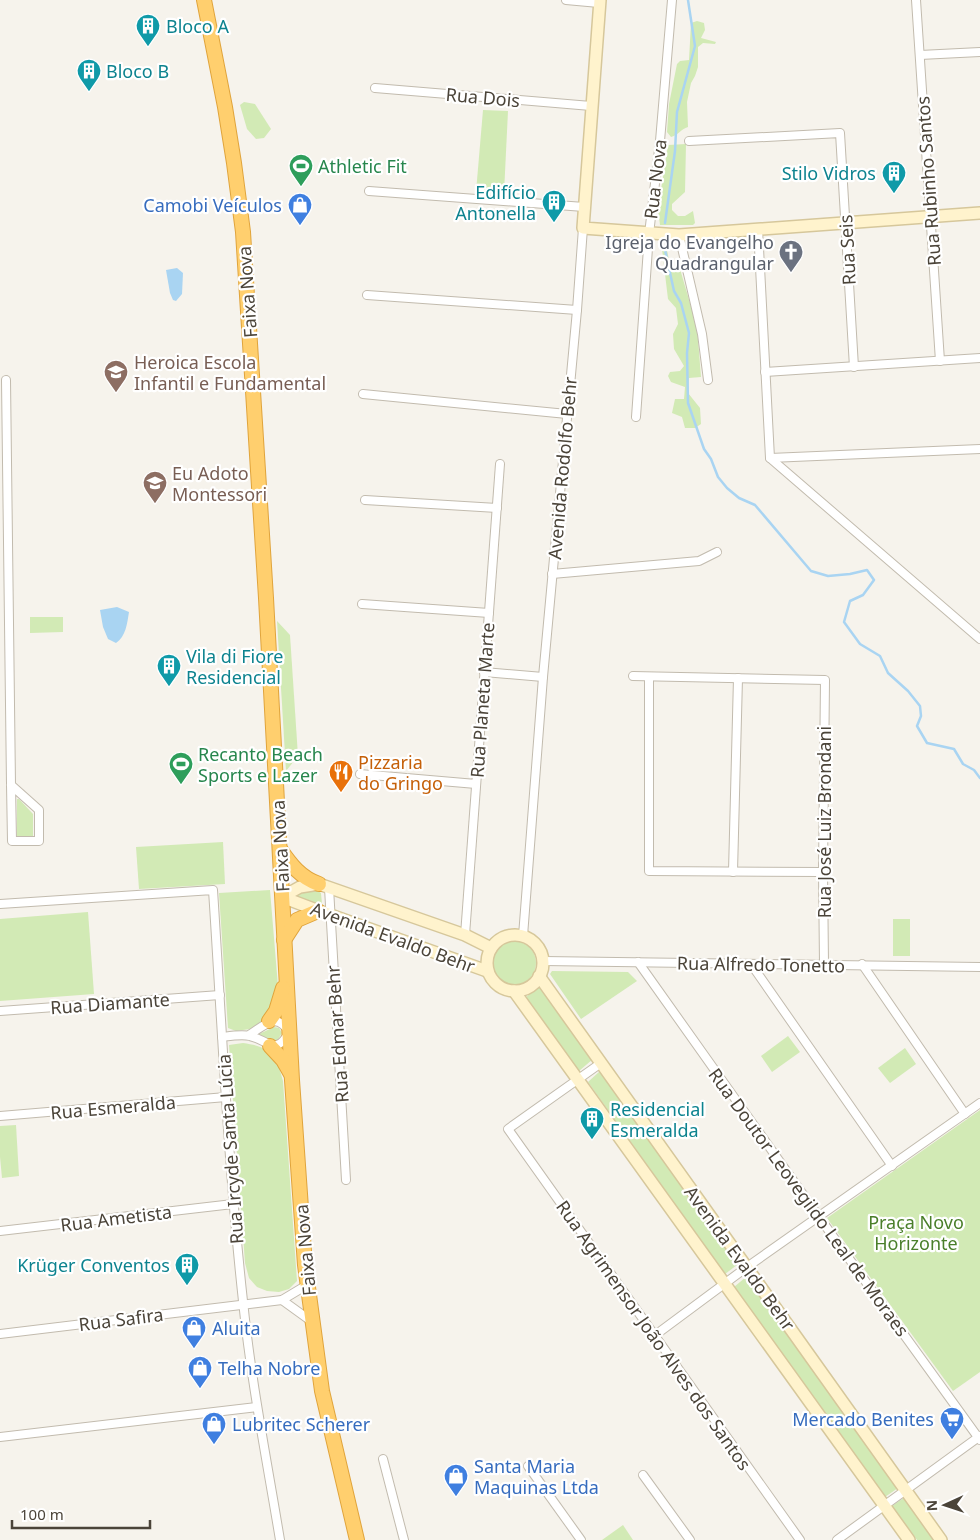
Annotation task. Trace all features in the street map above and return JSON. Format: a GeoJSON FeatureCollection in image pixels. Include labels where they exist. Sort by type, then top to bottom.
{"type":"FeatureCollection","features":[{"type":"Feature","properties":{"kind":"highway","name":"Faixa Nova"},"geometry":{"type":"LineString","coordinates":[[204,0],[226,116],[243,232],[265,578],[299,1195],[312,1321],[322,1391],[357,1540]]}},
{"type":"Feature","properties":{"kind":"highway"},"geometry":{"type":"LineString","coordinates":[[280,849],[292,866],[308,880],[324,886]]}},
{"type":"Feature","properties":{"kind":"highway"},"geometry":{"type":"LineString","coordinates":[[284,940],[297,920],[324,913]]}},
{"type":"Feature","properties":{"kind":"highway"},"geometry":{"type":"LineString","coordinates":[[270,1021],[280,1000],[286,978]]}},
{"type":"Feature","properties":{"kind":"highway"},"geometry":{"type":"LineString","coordinates":[[270,1046],[283,1060],[292,1075]]}},
{"type":"Feature","properties":{"kind":"street"},"geometry":{"type":"LineString","coordinates":[[566,0],[600,1]]}},
{"type":"Feature","properties":{"kind":"street","name":"Rua Nova"},"geometry":{"type":"LineString","coordinates":[[636,417],[649,234],[660,141],[672,0]]}},
{"type":"Feature","properties":{"kind":"street","name":"Rua Rubinho Santos"},"geometry":{"type":"LineString","coordinates":[[916,0],[940,361]]}},
{"type":"Feature","properties":{"kind":"street","name":"Avenida Rodolfo Behr"},"geometry":{"type":"LineString","coordinates":[[523,936],[543,677],[577,310],[600,1]]}},
{"type":"Feature","properties":{"kind":"street"},"geometry":{"type":"LineString","coordinates":[[920,55],[980,52]]}},
{"type":"Feature","properties":{"kind":"street","name":"Rua Dois"},"geometry":{"type":"LineString","coordinates":[[375,88],[591,106]]}},
{"type":"Feature","properties":{"kind":"street","name":"Rua Seis"},"geometry":{"type":"LineString","coordinates":[[689,141],[840,133],[854,367]]}},
{"type":"Feature","properties":{"kind":"street"},"geometry":{"type":"LineString","coordinates":[[369,191],[584,207]]}},
{"type":"Feature","properties":{"kind":"street"},"geometry":{"type":"LineString","coordinates":[[583,228],[678,235],[980,213]]}},
{"type":"Feature","properties":{"kind":"street"},"geometry":{"type":"LineString","coordinates":[[758,229],[770,458],[980,639]]}},
{"type":"Feature","properties":{"kind":"street"},"geometry":{"type":"LineString","coordinates":[[678,235],[702,334],[708,380]]}},
{"type":"Feature","properties":{"kind":"street"},"geometry":{"type":"LineString","coordinates":[[367,294],[577,310]]}},
{"type":"Feature","properties":{"kind":"street"},"geometry":{"type":"LineString","coordinates":[[765,372],[980,358]]}},
{"type":"Feature","properties":{"kind":"street"},"geometry":{"type":"LineString","coordinates":[[6,380],[4,468],[12,841],[39,841],[39,810],[11,785]]}},
{"type":"Feature","properties":{"kind":"street"},"geometry":{"type":"LineString","coordinates":[[363,394],[567,414]]}},
{"type":"Feature","properties":{"kind":"street"},"geometry":{"type":"LineString","coordinates":[[770,458],[980,449]]}},
{"type":"Feature","properties":{"kind":"street","name":"Rua Planeta Marte"},"geometry":{"type":"LineString","coordinates":[[465,935],[500,464]]}},
{"type":"Feature","properties":{"kind":"street"},"geometry":{"type":"LineString","coordinates":[[365,500],[497,508]]}},
{"type":"Feature","properties":{"kind":"street"},"geometry":{"type":"LineString","coordinates":[[552,574],[699,561],[717,552]]}},
{"type":"Feature","properties":{"kind":"street"},"geometry":{"type":"LineString","coordinates":[[362,604],[489,613]]}},
{"type":"Feature","properties":{"kind":"street"},"geometry":{"type":"LineString","coordinates":[[484,672],[543,677]]}},
{"type":"Feature","properties":{"kind":"street"},"geometry":{"type":"LineString","coordinates":[[633,676],[738,678],[734,872]]}},
{"type":"Feature","properties":{"kind":"street"},"geometry":{"type":"LineString","coordinates":[[649,677],[648,871],[823,872]]}},
{"type":"Feature","properties":{"kind":"street","name":"Rua José Luiz Brondani"},"geometry":{"type":"LineString","coordinates":[[738,678],[825,680],[824,964]]}},
{"type":"Feature","properties":{"kind":"street"},"geometry":{"type":"LineString","coordinates":[[360,774],[476,784]]}},
{"type":"Feature","properties":{"kind":"street","name":"Avenida Evaldo Behr"},"geometry":{"type":"LineString","coordinates":[[282,897],[300,887],[324,886],[465,935],[491,948]]}},
{"type":"Feature","properties":{"kind":"street","name":"Rua Edmar Behr"},"geometry":{"type":"LineString","coordinates":[[324,886],[324,913],[346,1180]]}},
{"type":"Feature","properties":{"kind":"street","name":"Rua Ircyde Santa Lúcia"},"geometry":{"type":"LineString","coordinates":[[0,904],[213,890],[233,1204],[243,1303],[280,1540]]}},
{"type":"Feature","properties":{"kind":"street","name":"Avenida Evaldo Behr"},"geometry":{"type":"LineString","coordinates":[[282,897],[488,971]]}},
{"type":"Feature","properties":{"kind":"street"},"geometry":{"type":"LineString","coordinates":[[511,935],[523,936],[539,950],[543,960],[539,976],[533,984],[524,990],[514,992],[503,989],[493,982],[488,971],[487,959],[491,948],[500,939],[511,935]]}},
{"type":"Feature","properties":{"kind":"street","name":"Rua Alfredo Tonetto"},"geometry":{"type":"LineString","coordinates":[[543,960],[980,967]]}},
{"type":"Feature","properties":{"kind":"street","name":"Rua Doutor Leovegildo Leal de Moraes"},"geometry":{"type":"LineString","coordinates":[[638,962],[979,1438]]}},
{"type":"Feature","properties":{"kind":"street"},"geometry":{"type":"LineString","coordinates":[[751,964],[892,1166]]}},
{"type":"Feature","properties":{"kind":"street"},"geometry":{"type":"LineString","coordinates":[[862,964],[965,1114]]}},
{"type":"Feature","properties":{"kind":"street","name":"Avenida Evaldo Behr"},"geometry":{"type":"LineString","coordinates":[[539,976],[942,1540]]}},
{"type":"Feature","properties":{"kind":"street","name":"Avenida Evaldo Behr"},"geometry":{"type":"LineString","coordinates":[[514,992],[909,1540]]}},
{"type":"Feature","properties":{"kind":"street","name":"Rua Diamante"},"geometry":{"type":"LineString","coordinates":[[0,1011],[220,995]]}},
{"type":"Feature","properties":{"kind":"street"},"geometry":{"type":"LineString","coordinates":[[222,1037],[249,1036],[270,1046],[280,1044],[285,1040],[289,1032],[285,1025],[270,1021],[249,1036]]}},
{"type":"Feature","properties":{"kind":"street"},"geometry":{"type":"LineString","coordinates":[[578,1080],[601,1063]]}},
{"type":"Feature","properties":{"kind":"street","name":"Rua Agrimensor João Alves dos Santos"},"geometry":{"type":"LineString","coordinates":[[578,1080],[508,1129],[800,1540]]}},
{"type":"Feature","properties":{"kind":"street","name":"Rua Esmeralda"},"geometry":{"type":"LineString","coordinates":[[0,1116],[226,1097]]}},
{"type":"Feature","properties":{"kind":"street"},"geometry":{"type":"LineString","coordinates":[[654,1336],[980,1104]]}},
{"type":"Feature","properties":{"kind":"street","name":"Rua Ametista"},"geometry":{"type":"LineString","coordinates":[[0,1231],[233,1204]]}},
{"type":"Feature","properties":{"kind":"street"},"geometry":{"type":"LineString","coordinates":[[308,1285],[282,1300],[312,1321]]}},
{"type":"Feature","properties":{"kind":"street","name":"Rua Safira"},"geometry":{"type":"LineString","coordinates":[[0,1334],[243,1303],[282,1300]]}},
{"type":"Feature","properties":{"kind":"street"},"geometry":{"type":"LineString","coordinates":[[0,1437],[258,1407]]}},
{"type":"Feature","properties":{"kind":"street"},"geometry":{"type":"LineString","coordinates":[[837,1540],[979,1438]]}},
{"type":"Feature","properties":{"kind":"street"},"geometry":{"type":"LineString","coordinates":[[383,1459],[404,1540]]}},
{"type":"Feature","properties":{"kind":"street"},"geometry":{"type":"LineString","coordinates":[[528,1466],[581,1540]]}},
{"type":"Feature","properties":{"kind":"street"},"geometry":{"type":"LineString","coordinates":[[643,1475],[690,1540]]}},
{"type":"Feature","properties":{"kind":"green space"},"geometry":{"type":"Polygon","coordinates":[[[697,21],[704,23],[705,30],[701,38],[716,42],[715,44],[703,43],[698,47],[698,67],[691,83],[687,102],[688,127],[671,137],[667,132],[669,104],[677,64],[680,61],[689,60],[691,23],[697,21]]]}},
{"type":"Feature","properties":{"kind":"green space"},"geometry":{"type":"Polygon","coordinates":[[[244,102],[255,104],[271,129],[264,138],[256,139],[247,129],[240,105],[244,102]]]}},
{"type":"Feature","properties":{"kind":"green space"},"geometry":{"type":"Polygon","coordinates":[[[483,110],[508,111],[504,193],[476,192],[483,110]]]}},
{"type":"Feature","properties":{"kind":"green space"},"geometry":{"type":"Polygon","coordinates":[[[686,144],[685,192],[672,204],[672,210],[678,216],[685,216],[693,211],[695,223],[693,225],[660,225],[658,209],[668,145],[686,144]]]}},
{"type":"Feature","properties":{"kind":"green space"},"geometry":{"type":"Polygon","coordinates":[[[662,249],[667,250],[671,270],[680,269],[697,327],[701,377],[689,378],[688,393],[700,408],[701,424],[695,428],[685,428],[682,417],[672,413],[675,399],[684,399],[685,387],[671,382],[668,376],[670,372],[680,371],[684,366],[674,349],[673,334],[678,324],[676,308],[668,299],[662,249]]]}},
{"type":"Feature","properties":{"kind":"green space"},"geometry":{"type":"Polygon","coordinates":[[[30,617],[63,617],[63,632],[30,633],[30,617]]]}},
{"type":"Feature","properties":{"kind":"green space"},"geometry":{"type":"Polygon","coordinates":[[[277,621],[290,635],[298,756],[286,771],[277,621]]]}},
{"type":"Feature","properties":{"kind":"green space"},"geometry":{"type":"Polygon","coordinates":[[[17,799],[33,814],[33,836],[17,836],[17,799]]]}},
{"type":"Feature","properties":{"kind":"green space"},"geometry":{"type":"Polygon","coordinates":[[[223,842],[225,884],[139,889],[136,847],[223,842]]]}},
{"type":"Feature","properties":{"kind":"green space"},"geometry":{"type":"Polygon","coordinates":[[[270,890],[278,986],[269,1015],[261,1024],[250,1029],[236,1031],[228,1028],[219,893],[270,890]]]}},
{"type":"Feature","properties":{"kind":"green space"},"geometry":{"type":"Polygon","coordinates":[[[318,891],[321,893],[322,904],[317,906],[294,896],[294,894],[318,891]]]}},
{"type":"Feature","properties":{"kind":"green space"},"geometry":{"type":"Polygon","coordinates":[[[88,912],[94,994],[0,1001],[0,919],[88,912]]]}},
{"type":"Feature","properties":{"kind":"green space"},"geometry":{"type":"Polygon","coordinates":[[[893,919],[910,919],[910,956],[893,956],[893,919]]]}},
{"type":"Feature","properties":{"kind":"green space"},"geometry":{"type":"Polygon","coordinates":[[[510,941],[518,941],[530,947],[536,963],[530,979],[518,985],[510,985],[498,979],[492,967],[492,959],[498,947],[510,941]]]}},
{"type":"Feature","properties":{"kind":"green space"},"geometry":{"type":"Polygon","coordinates":[[[552,971],[628,972],[637,981],[581,1019],[550,974],[552,971]]]}},
{"type":"Feature","properties":{"kind":"green space"},"geometry":{"type":"Polygon","coordinates":[[[540,986],[593,1059],[579,1071],[526,997],[540,986]]]}},
{"type":"Feature","properties":{"kind":"green space"},"geometry":{"type":"Polygon","coordinates":[[[274,1027],[279,1028],[282,1033],[277,1041],[270,1042],[257,1035],[274,1027]]]}},
{"type":"Feature","properties":{"kind":"green space"},"geometry":{"type":"Polygon","coordinates":[[[788,1036],[800,1052],[772,1072],[761,1056],[788,1036]]]}},
{"type":"Feature","properties":{"kind":"green space"},"geometry":{"type":"Polygon","coordinates":[[[243,1043],[260,1047],[271,1054],[278,1065],[283,1081],[297,1281],[289,1289],[279,1292],[267,1291],[257,1287],[249,1278],[245,1263],[229,1045],[243,1043]]]}},
{"type":"Feature","properties":{"kind":"green space"},"geometry":{"type":"Polygon","coordinates":[[[905,1048],[916,1064],[890,1083],[878,1068],[905,1048]]]}},
{"type":"Feature","properties":{"kind":"green space"},"geometry":{"type":"Polygon","coordinates":[[[600,1071],[737,1265],[725,1274],[588,1082],[600,1071]]]}},
{"type":"Feature","properties":{"kind":"green space","name":"Praça Novo Horizonte"},"geometry":{"type":"Polygon","coordinates":[[[980,1110],[980,1372],[953,1391],[827,1218],[980,1110]]]}},
{"type":"Feature","properties":{"kind":"green space"},"geometry":{"type":"Polygon","coordinates":[[[16,1125],[19,1176],[2,1178],[0,1126],[16,1125]]]}},
{"type":"Feature","properties":{"kind":"green space"},"geometry":{"type":"Polygon","coordinates":[[[746,1277],[898,1488],[885,1497],[734,1287],[746,1277]]]}},
{"type":"Feature","properties":{"kind":"green space"},"geometry":{"type":"Polygon","coordinates":[[[905,1497],[936,1540],[917,1540],[892,1506],[905,1497]]]}},
{"type":"Feature","properties":{"kind":"green space"},"geometry":{"type":"Polygon","coordinates":[[[623,1525],[633,1540],[602,1540],[623,1525]]]}},
{"type":"Feature","properties":{"kind":"water"},"geometry":{"type":"Polygon","coordinates":[[[177,268],[183,273],[182,294],[176,301],[173,300],[170,293],[166,270],[177,268]]]}},
{"type":"Feature","properties":{"kind":"water"},"geometry":{"type":"Polygon","coordinates":[[[117,607],[129,612],[124,633],[116,643],[108,639],[103,627],[100,610],[117,607]]]}},
{"type":"Feature","properties":{"kind":"waterway"},"geometry":{"type":"LineString","coordinates":[[665,223],[675,151],[677,112],[695,46],[688,0]]}},
{"type":"Feature","properties":{"kind":"waterway"},"geometry":{"type":"LineString","coordinates":[[665,250],[674,291],[681,303],[689,333],[687,353],[688,403],[704,449],[711,459],[718,477],[739,498],[755,505],[811,571],[828,576],[867,570],[874,580],[863,595],[850,601],[844,622],[860,644],[880,656],[888,673],[908,691],[920,706],[921,716],[917,726],[927,743],[954,749],[963,764],[974,770],[980,778]]}},
{"type":"Feature","properties":{"kind":"place","name":"Bloco A"},"geometry":{"type":"Point","coordinates":[148,47]}},
{"type":"Feature","properties":{"kind":"place","name":"Bloco B"},"geometry":{"type":"Point","coordinates":[89,92]}},
{"type":"Feature","properties":{"kind":"place","name":"Athletic Fit"},"geometry":{"type":"Point","coordinates":[301,187]}},
{"type":"Feature","properties":{"kind":"place","name":"Stilo Vidros"},"geometry":{"type":"Point","coordinates":[894,194]}},
{"type":"Feature","properties":{"kind":"place","name":"Edifício Antonella"},"geometry":{"type":"Point","coordinates":[554,223]}},
{"type":"Feature","properties":{"kind":"place","name":"Camobi Veículos"},"geometry":{"type":"Point","coordinates":[300,226]}},
{"type":"Feature","properties":{"kind":"place","name":"Igreja do Evangelho Quadrangular"},"geometry":{"type":"Point","coordinates":[791,273]}},
{"type":"Feature","properties":{"kind":"place","name":"Heroica Escola Infantil e Fundamental"},"geometry":{"type":"Point","coordinates":[116,393]}},
{"type":"Feature","properties":{"kind":"place","name":"Eu Adoto Montessori"},"geometry":{"type":"Point","coordinates":[155,504]}},
{"type":"Feature","properties":{"kind":"place","name":"Vila di Fiore Residencial"},"geometry":{"type":"Point","coordinates":[169,687]}},
{"type":"Feature","properties":{"kind":"place","name":"Recanto Beach Sports e Lazer"},"geometry":{"type":"Point","coordinates":[181,785]}},
{"type":"Feature","properties":{"kind":"place","name":"Pizzaria do Gringo"},"geometry":{"type":"Point","coordinates":[341,793]}},
{"type":"Feature","properties":{"kind":"place","name":"Residencial Esmeralda"},"geometry":{"type":"Point","coordinates":[592,1140]}},
{"type":"Feature","properties":{"kind":"place","name":"Krüger Conventos"},"geometry":{"type":"Point","coordinates":[187,1286]}},
{"type":"Feature","properties":{"kind":"place","name":"Aluita"},"geometry":{"type":"Point","coordinates":[194,1349]}},
{"type":"Feature","properties":{"kind":"place","name":"Telha Nobre"},"geometry":{"type":"Point","coordinates":[200,1389]}},
{"type":"Feature","properties":{"kind":"place","name":"Mercado Benites"},"geometry":{"type":"Point","coordinates":[952,1440]}},
{"type":"Feature","properties":{"kind":"place","name":"Lubritec Scherer"},"geometry":{"type":"Point","coordinates":[214,1445]}},
{"type":"Feature","properties":{"kind":"place","name":"Santa Maria Maquinas Ltda"},"geometry":{"type":"Point","coordinates":[456,1497]}}]}
